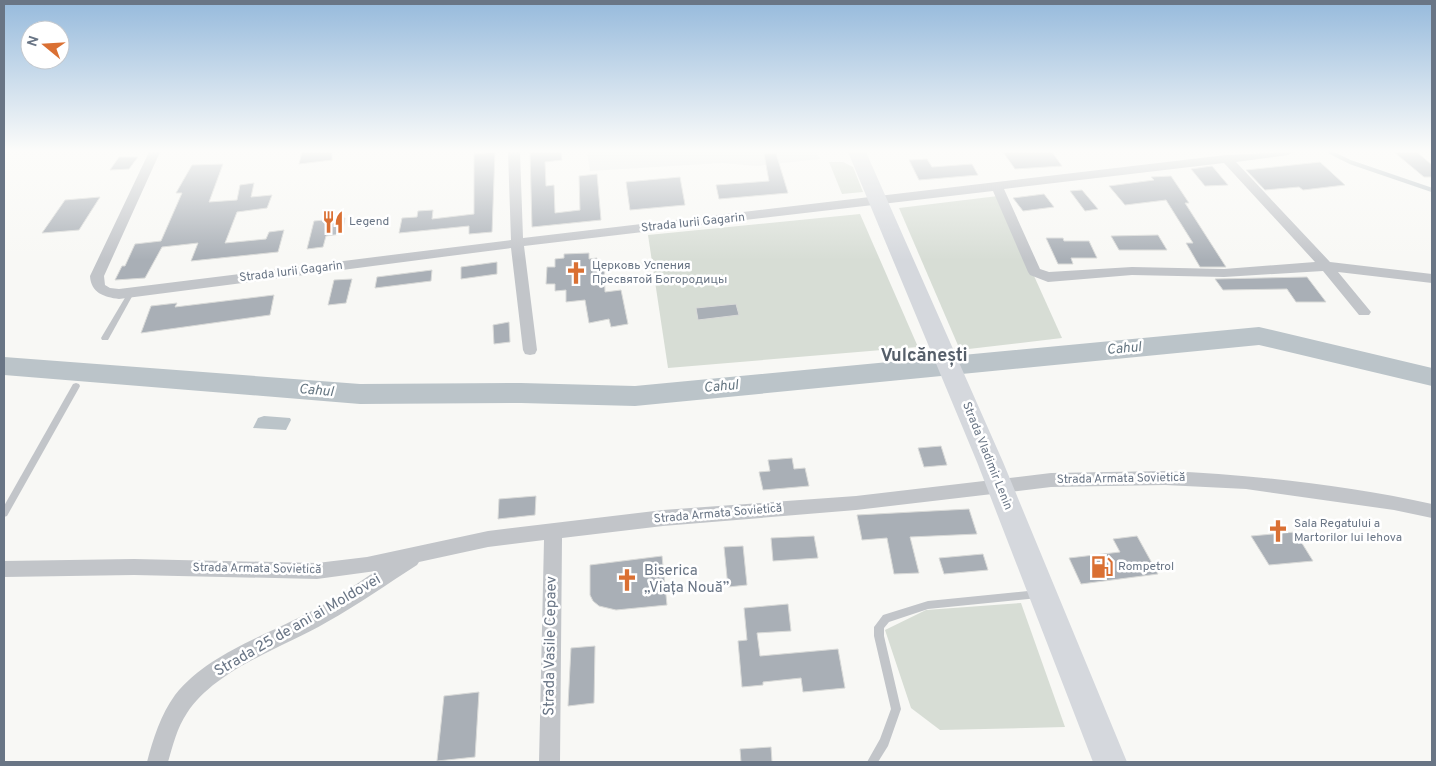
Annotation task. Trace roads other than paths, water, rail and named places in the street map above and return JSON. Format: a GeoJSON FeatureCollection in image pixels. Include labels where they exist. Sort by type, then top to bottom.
{"type":"FeatureCollection","features":[{"type":"Feature","properties":{"kind":"main road","name":"Strada Vladimir Lenin"},"geometry":{"type":"LineString","coordinates":[[873,188],[965,402],[1110,762]]}},
{"type":"Feature","properties":{"kind":"street","name":"Strada Iurii Gagarin"},"geometry":{"type":"LineString","coordinates":[[138,188],[96,276],[96,284],[100,289],[108,293],[130,293],[517,242],[983,188]]}},
{"type":"Feature","properties":{"kind":"street"},"geometry":{"type":"LineString","coordinates":[[515,188],[517,242],[530,350]]}},
{"type":"Feature","properties":{"kind":"street"},"geometry":{"type":"LineString","coordinates":[[998,188],[1035,272],[1048,277],[1132,271],[1224,274],[1326,266],[1432,279]]}},
{"type":"Feature","properties":{"kind":"street"},"geometry":{"type":"LineString","coordinates":[[1254,188],[1326,266],[1364,312]]}},
{"type":"Feature","properties":{"kind":"street","name":"Strada Armata Sovietică"},"geometry":{"type":"LineString","coordinates":[[4,569],[134,567],[317,571],[367,565],[488,539],[663,518],[856,503],[1052,480],[1202,478],[1296,488],[1432,510]]}},
{"type":"Feature","properties":{"kind":"street","name":"Strada Vasile Cepaev"},"geometry":{"type":"LineString","coordinates":[[550,762],[553,531]]}},
{"type":"Feature","properties":{"kind":"street","name":"Strada 25 de ani ai Moldovei"},"geometry":{"type":"LineString","coordinates":[[158,762],[170,725],[186,698],[214,673],[248,653],[320,616],[423,552]]}},
{"type":"Feature","properties":{"kind":"lane"},"geometry":{"type":"LineString","coordinates":[[105,338],[130,293]]}},
{"type":"Feature","properties":{"kind":"lane"},"geometry":{"type":"LineString","coordinates":[[4,513],[76,386]]}},
{"type":"Feature","properties":{"kind":"lane"},"geometry":{"type":"LineString","coordinates":[[872,762],[884,742],[896,709],[879,636],[879,627],[886,618],[928,605],[1043,594]]}},
{"type":"Feature","properties":{"kind":"waterway"},"geometry":{"type":"LineString","coordinates":[[1425,188],[1432,190]]}},
{"type":"Feature","properties":{"kind":"waterway","name":"Cahul"},"geometry":{"type":"LineString","coordinates":[[4,366],[360,394],[521,393],[635,396],[1259,336],[1432,377]]}},
{"type":"Feature","properties":{"kind":"place","name":"Legend"},"geometry":{"type":"Point","coordinates":[333,222]}},
{"type":"Feature","properties":{"kind":"place","name":"Церковь Успения Пресвятой Богородицы"},"geometry":{"type":"Point","coordinates":[576,273]}},
{"type":"Feature","properties":{"kind":"place","name":"Sala Regatului a Martorilor lui Iehova"},"geometry":{"type":"Point","coordinates":[1278,531]}},
{"type":"Feature","properties":{"kind":"place","name":"Rompetrol"},"geometry":{"type":"Point","coordinates":[1102,567]}},
{"type":"Feature","properties":{"kind":"place","name":"Biserica „Viața Nouă”"},"geometry":{"type":"Point","coordinates":[627,580]}},
{"type":"Feature","properties":{"kind":"district","name":"Vulcănești"},"geometry":{"type":"Point","coordinates":[924,356]}}]}
